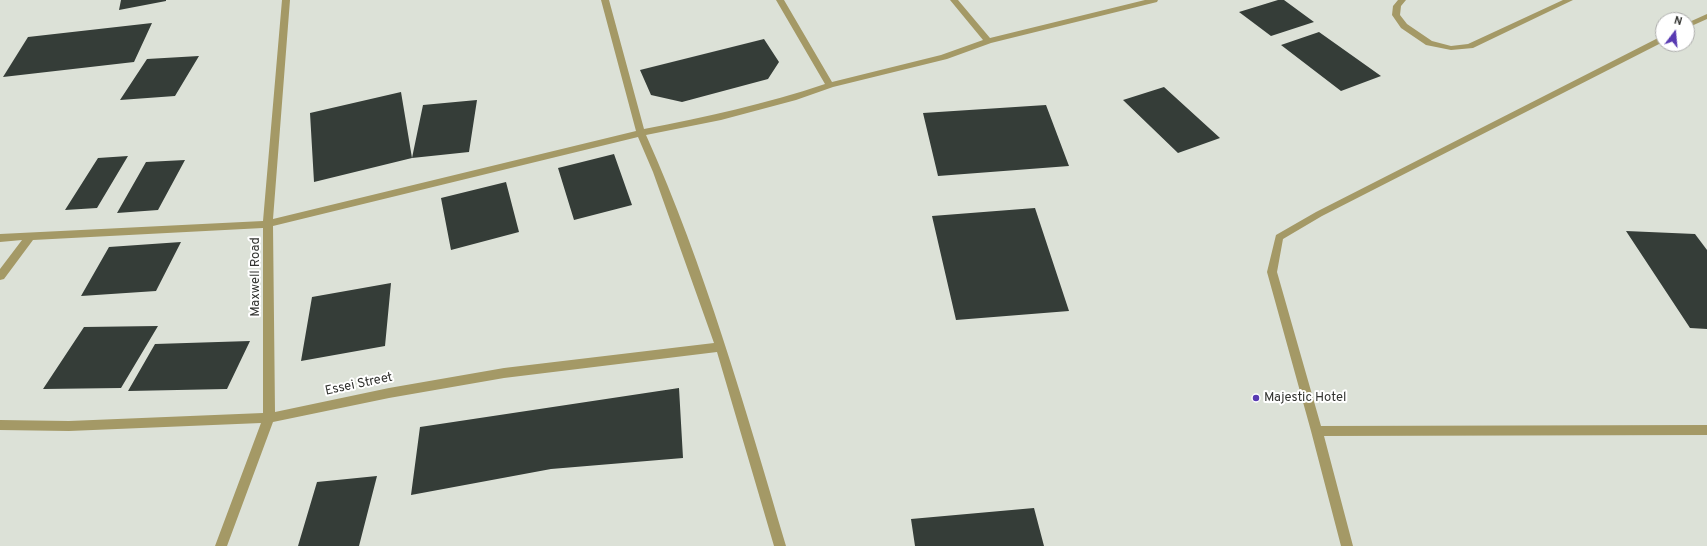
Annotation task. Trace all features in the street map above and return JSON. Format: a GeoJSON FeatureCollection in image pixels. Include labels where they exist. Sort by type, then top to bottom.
{"type":"FeatureCollection","features":[{"type":"Feature","properties":{"kind":"street","name":"Maxwell Road"},"geometry":{"type":"LineString","coordinates":[[221,546],[269,418],[268,224],[286,0]]}},
{"type":"Feature","properties":{"kind":"street"},"geometry":{"type":"LineString","coordinates":[[605,0],[641,133],[658,172],[721,347],[780,546]]}},
{"type":"Feature","properties":{"kind":"street"},"geometry":{"type":"LineString","coordinates":[[780,0],[830,85]]}},
{"type":"Feature","properties":{"kind":"street"},"geometry":{"type":"LineString","coordinates":[[954,0],[988,42]]}},
{"type":"Feature","properties":{"kind":"street"},"geometry":{"type":"LineString","coordinates":[[0,238],[268,224],[641,133],[721,117],[794,98],[830,85],[944,57],[988,42],[1154,0]]}},
{"type":"Feature","properties":{"kind":"street"},"geometry":{"type":"LineString","coordinates":[[1402,0],[1397,6],[1396,15],[1404,26],[1429,43],[1451,48],[1470,46],[1569,0]]}},
{"type":"Feature","properties":{"kind":"street"},"geometry":{"type":"LineString","coordinates":[[1695,22],[1707,16]]}},
{"type":"Feature","properties":{"kind":"street"},"geometry":{"type":"LineString","coordinates":[[1347,546],[1272,272],[1279,237],[1319,214],[1655,42]]}},
{"type":"Feature","properties":{"kind":"street"},"geometry":{"type":"LineString","coordinates":[[0,276],[30,237]]}},
{"type":"Feature","properties":{"kind":"street","name":"Essei Street"},"geometry":{"type":"LineString","coordinates":[[0,425],[69,426],[269,418],[389,393],[504,373],[721,347]]}},
{"type":"Feature","properties":{"kind":"street"},"geometry":{"type":"LineString","coordinates":[[1316,431],[1707,430]]}},
{"type":"Feature","properties":{"kind":"building"},"geometry":{"type":"Polygon","coordinates":[[[121,0],[166,0],[166,1],[119,10],[121,0]]]}},
{"type":"Feature","properties":{"kind":"building"},"geometry":{"type":"Polygon","coordinates":[[[1278,0],[1284,0],[1314,22],[1271,36],[1239,12],[1278,0]]]}},
{"type":"Feature","properties":{"kind":"building"},"geometry":{"type":"Polygon","coordinates":[[[152,23],[134,62],[3,77],[28,37],[152,23]]]}},
{"type":"Feature","properties":{"kind":"building"},"geometry":{"type":"Polygon","coordinates":[[[1319,32],[1381,76],[1341,91],[1281,45],[1319,32]]]}},
{"type":"Feature","properties":{"kind":"building"},"geometry":{"type":"Polygon","coordinates":[[[764,39],[779,62],[768,79],[682,102],[651,95],[640,70],[764,39]]]}},
{"type":"Feature","properties":{"kind":"building"},"geometry":{"type":"Polygon","coordinates":[[[199,56],[175,96],[120,100],[147,59],[199,56]]]}},
{"type":"Feature","properties":{"kind":"building"},"geometry":{"type":"Polygon","coordinates":[[[1164,87],[1220,138],[1178,153],[1123,100],[1164,87]]]}},
{"type":"Feature","properties":{"kind":"building"},"geometry":{"type":"Polygon","coordinates":[[[401,92],[412,158],[314,182],[310,113],[401,92]]]}},
{"type":"Feature","properties":{"kind":"building"},"geometry":{"type":"Polygon","coordinates":[[[477,100],[469,152],[412,158],[423,105],[477,100]]]}},
{"type":"Feature","properties":{"kind":"building"},"geometry":{"type":"Polygon","coordinates":[[[1046,105],[1069,166],[938,176],[923,113],[1046,105]]]}},
{"type":"Feature","properties":{"kind":"building"},"geometry":{"type":"Polygon","coordinates":[[[614,154],[632,205],[574,220],[558,168],[614,154]]]}},
{"type":"Feature","properties":{"kind":"building"},"geometry":{"type":"Polygon","coordinates":[[[128,156],[97,208],[65,210],[98,158],[128,156]]]}},
{"type":"Feature","properties":{"kind":"building"},"geometry":{"type":"Polygon","coordinates":[[[185,160],[158,210],[117,213],[146,162],[185,160]]]}},
{"type":"Feature","properties":{"kind":"building"},"geometry":{"type":"Polygon","coordinates":[[[506,182],[519,232],[451,250],[441,198],[506,182]]]}},
{"type":"Feature","properties":{"kind":"building"},"geometry":{"type":"Polygon","coordinates":[[[1035,208],[1069,311],[956,320],[932,216],[1035,208]]]}},
{"type":"Feature","properties":{"kind":"building"},"geometry":{"type":"Polygon","coordinates":[[[1626,231],[1695,234],[1707,250],[1707,329],[1690,328],[1626,231]]]}},
{"type":"Feature","properties":{"kind":"building"},"geometry":{"type":"Polygon","coordinates":[[[181,242],[156,291],[81,296],[109,247],[181,242]]]}},
{"type":"Feature","properties":{"kind":"building"},"geometry":{"type":"Polygon","coordinates":[[[391,283],[385,346],[301,361],[312,297],[391,283]]]}},
{"type":"Feature","properties":{"kind":"building"},"geometry":{"type":"Polygon","coordinates":[[[158,326],[121,388],[43,389],[84,327],[158,326]]]}},
{"type":"Feature","properties":{"kind":"building"},"geometry":{"type":"Polygon","coordinates":[[[250,341],[227,389],[128,391],[155,344],[250,341]]]}},
{"type":"Feature","properties":{"kind":"building"},"geometry":{"type":"Polygon","coordinates":[[[679,388],[683,458],[551,469],[411,495],[420,427],[679,388]]]}},
{"type":"Feature","properties":{"kind":"building"},"geometry":{"type":"Polygon","coordinates":[[[377,476],[359,546],[298,546],[317,482],[377,476]]]}},
{"type":"Feature","properties":{"kind":"building"},"geometry":{"type":"Polygon","coordinates":[[[1034,508],[1044,546],[915,546],[911,519],[1034,508]]]}},
{"type":"Feature","properties":{"kind":"place","name":"Majestic Hotel"},"geometry":{"type":"Point","coordinates":[1256,398]}}]}
